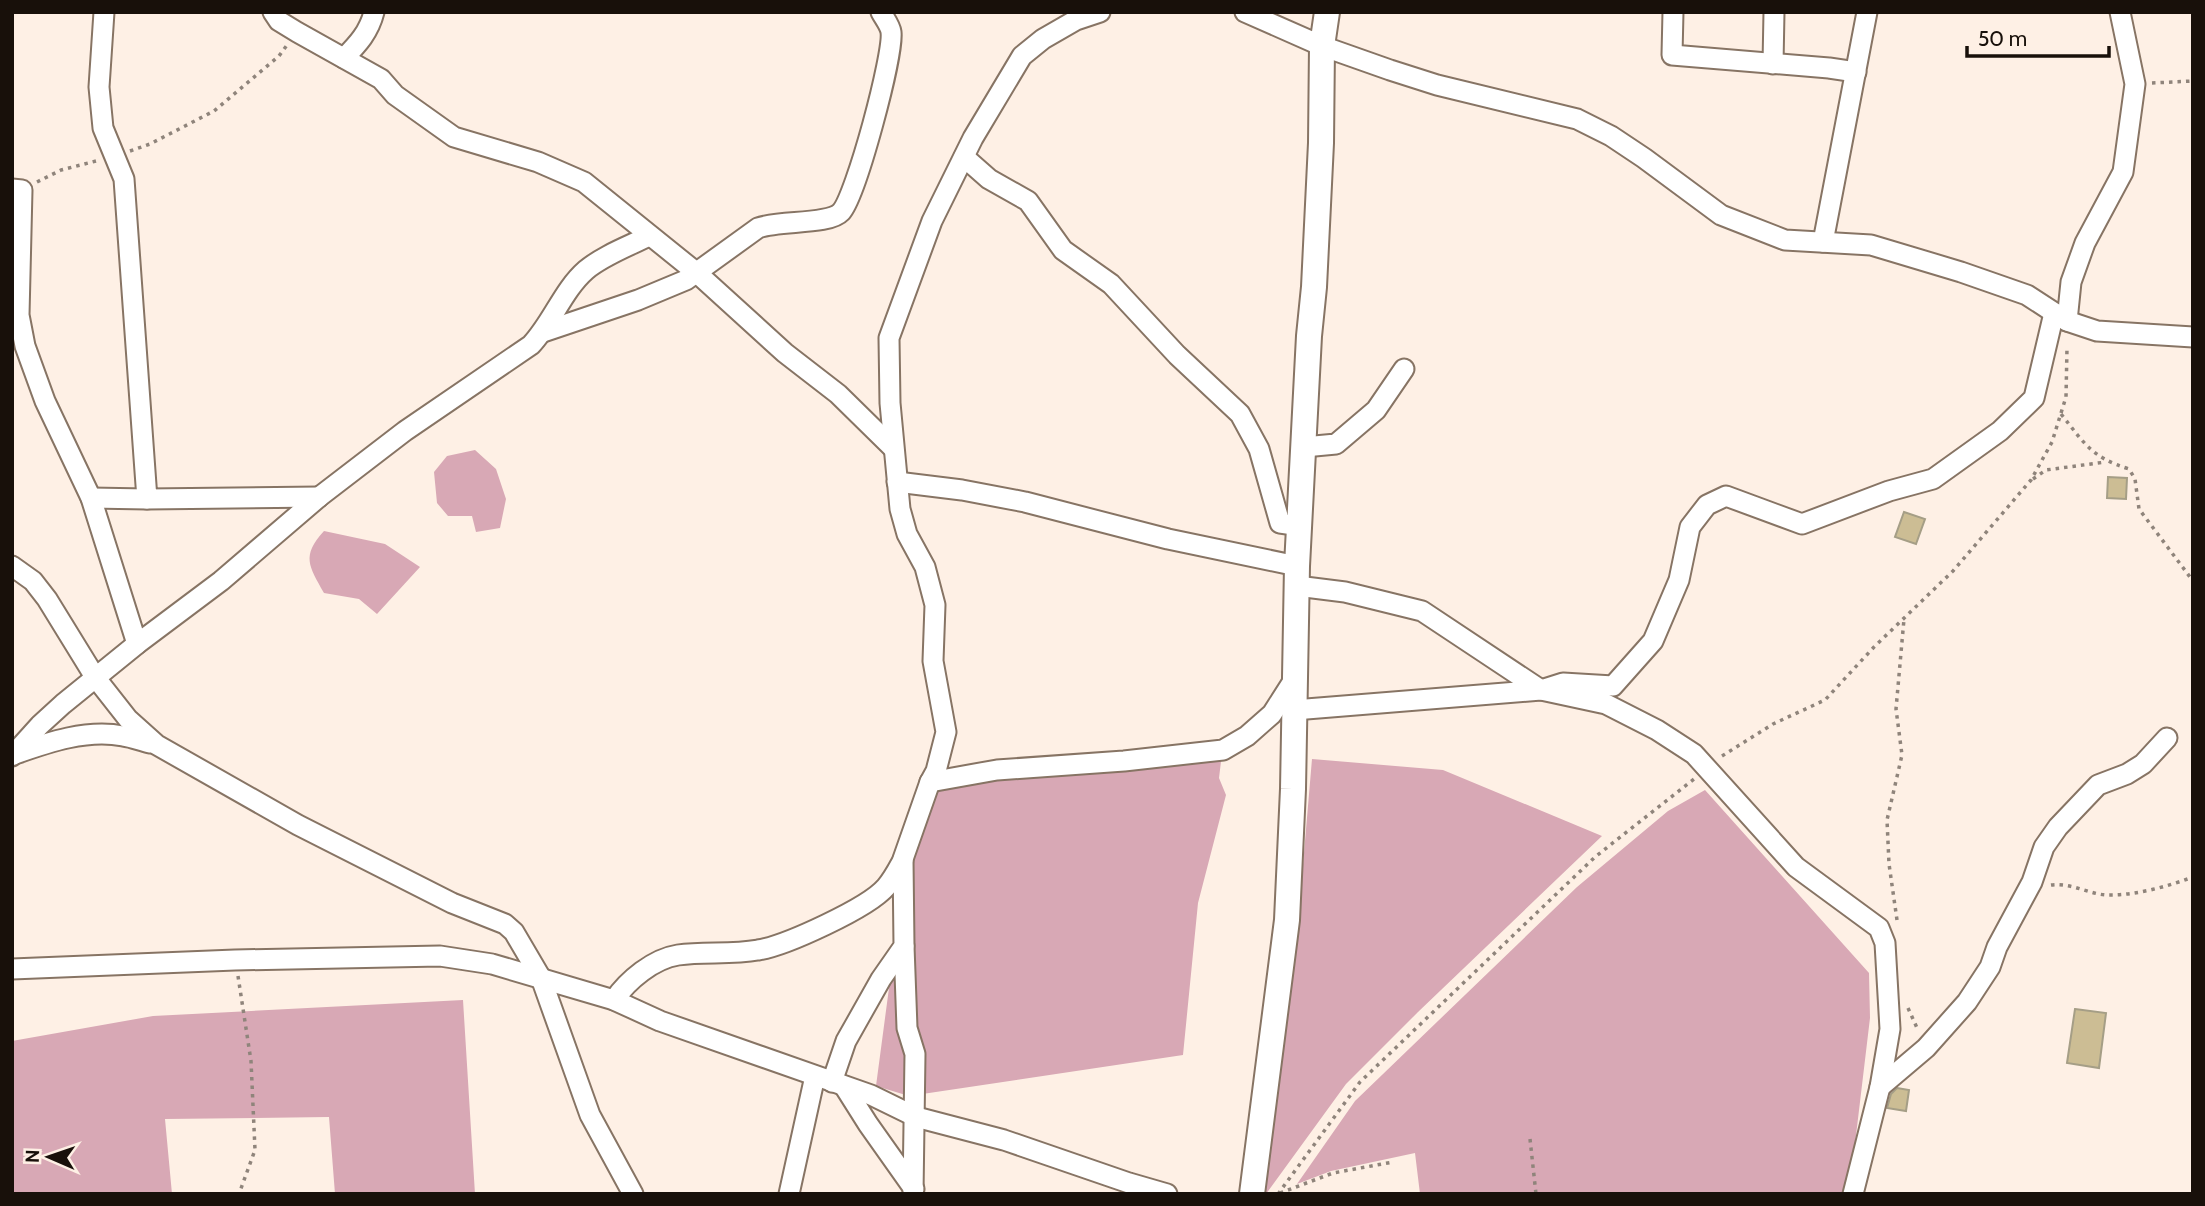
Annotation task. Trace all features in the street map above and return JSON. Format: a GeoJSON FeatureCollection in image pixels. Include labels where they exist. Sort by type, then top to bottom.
{"type":"FeatureCollection","features":[{"type":"Feature","properties":{"kind":"street"},"geometry":{"type":"LineString","coordinates":[[104,12],[99,87],[103,128],[124,179],[147,499]]}},
{"type":"Feature","properties":{"kind":"street"},"geometry":{"type":"LineString","coordinates":[[272,12],[279,21],[297,33],[382,79],[395,95],[454,137],[548,165],[584,182],[697,273],[785,353],[838,394],[893,448]]}},
{"type":"Feature","properties":{"kind":"street"},"geometry":{"type":"LineString","coordinates":[[344,58],[360,42],[374,12]]}},
{"type":"Feature","properties":{"kind":"street"},"geometry":{"type":"LineString","coordinates":[[544,332],[638,300],[697,273],[758,228],[771,223],[827,219],[841,213],[851,191],[888,68],[891,31],[881,12]]}},
{"type":"Feature","properties":{"kind":"street"},"geometry":{"type":"LineString","coordinates":[[614,1000],[624,985],[636,975],[675,955],[724,955],[761,950],[795,938],[860,906],[886,888],[903,859],[936,771],[946,732],[933,661],[935,605],[925,567],[907,534],[900,509],[893,448],[889,338],[932,221],[964,157],[1022,56],[1043,39],[1076,20],[1100,12]]}},
{"type":"Feature","properties":{"kind":"street"},"geometry":{"type":"LineString","coordinates":[[1245,12],[1322,46],[1437,85],[1577,119],[1611,136],[1721,215],[1785,240],[1871,245],[2026,295],[2060,317],[2097,331],[2193,337]]}},
{"type":"Feature","properties":{"kind":"street"},"geometry":{"type":"LineString","coordinates":[[1252,1194],[1287,920],[1293,789],[1297,576],[1321,143],[1322,46],[1327,12]]}},
{"type":"Feature","properties":{"kind":"street"},"geometry":{"type":"LineString","coordinates":[[1673,12],[1672,55],[1856,72]]}},
{"type":"Feature","properties":{"kind":"street"},"geometry":{"type":"LineString","coordinates":[[1773,64],[1774,12]]}},
{"type":"Feature","properties":{"kind":"street"},"geometry":{"type":"LineString","coordinates":[[1823,242],[1867,12]]}},
{"type":"Feature","properties":{"kind":"street"},"geometry":{"type":"LineString","coordinates":[[1294,709],[1541,690],[1563,683],[1613,686],[1653,641],[1679,580],[1690,527],[1707,505],[1726,496],[1802,524],[1889,491],[1933,479],[2000,431],[2034,398],[2085,243],[2123,172],[2135,84],[2120,12]]}},
{"type":"Feature","properties":{"kind":"street"},"geometry":{"type":"LineString","coordinates":[[964,157],[989,179],[1028,201],[1063,250],[1111,284],[1178,355],[1240,414],[1259,449],[1280,523],[1301,526]]}},
{"type":"Feature","properties":{"kind":"street"},"geometry":{"type":"LineString","coordinates":[[17,189],[18,345],[91,498],[137,644]]}},
{"type":"Feature","properties":{"kind":"street"},"geometry":{"type":"LineString","coordinates":[[14,755],[40,725],[95,677],[221,581],[319,497],[405,431],[531,345],[544,332],[585,271],[649,236]]}},
{"type":"Feature","properties":{"kind":"street"},"geometry":{"type":"LineString","coordinates":[[1304,447],[1336,444],[1376,410],[1404,369]]}},
{"type":"Feature","properties":{"kind":"street"},"geometry":{"type":"LineString","coordinates":[[897,482],[962,490],[1025,502],[1168,539],[1345,592],[1422,611],[1541,690],[1606,704],[1657,730],[1694,754],[1796,867],[1879,928],[1885,943],[1890,1029],[1880,1087],[1853,1194]]}},
{"type":"Feature","properties":{"kind":"street"},"geometry":{"type":"LineString","coordinates":[[91,498],[319,497]]}},
{"type":"Feature","properties":{"kind":"street"},"geometry":{"type":"LineString","coordinates":[[12,565],[33,581],[95,677],[128,719],[157,745],[298,825],[452,903],[505,924],[514,932],[541,978],[590,1115],[633,1194]]}},
{"type":"Feature","properties":{"kind":"street"},"geometry":{"type":"LineString","coordinates":[[930,782],[997,769],[1124,761],[1223,750],[1247,736],[1272,714],[1295,678]]}},
{"type":"Feature","properties":{"kind":"street"},"geometry":{"type":"LineString","coordinates":[[14,755],[51,741],[91,735],[122,735],[157,745]]}},
{"type":"Feature","properties":{"kind":"street"},"geometry":{"type":"LineString","coordinates":[[1880,1087],[1926,1048],[1967,1002],[1990,967],[1997,947],[2026,896],[2044,847],[2072,811],[2098,785],[2127,774],[2143,764],[2167,738]]}},
{"type":"Feature","properties":{"kind":"street"},"geometry":{"type":"LineString","coordinates":[[903,859],[906,1028],[915,1054],[915,1192]]}},
{"type":"Feature","properties":{"kind":"street"},"geometry":{"type":"LineString","coordinates":[[789,1194],[845,1041],[881,979],[904,946]]}},
{"type":"Feature","properties":{"kind":"street"},"geometry":{"type":"LineString","coordinates":[[12,969],[235,960],[440,956],[492,964],[614,1000],[660,1021],[871,1096],[916,1117],[1004,1140],[1167,1194]]}},
{"type":"Feature","properties":{"kind":"street"},"geometry":{"type":"LineString","coordinates":[[830,1082],[868,1124],[915,1192]]}},
{"type":"Feature","properties":{"kind":"path"},"geometry":{"type":"LineString","coordinates":[[17,189],[61,170],[150,144],[214,111],[279,55],[297,33]]}},
{"type":"Feature","properties":{"kind":"path"},"geometry":{"type":"LineString","coordinates":[[2135,84],[2193,81]]}},
{"type":"Feature","properties":{"kind":"path"},"geometry":{"type":"LineString","coordinates":[[2061,414],[2089,449],[2108,462],[2129,469],[2135,479],[2139,509],[2193,580]]}},
{"type":"Feature","properties":{"kind":"path"},"geometry":{"type":"LineString","coordinates":[[2031,480],[2046,470],[2108,462]]}},
{"type":"Feature","properties":{"kind":"path"},"geometry":{"type":"LineString","coordinates":[[1899,931],[1889,864],[1887,820],[1902,755],[1896,709],[1905,617]]}},
{"type":"Feature","properties":{"kind":"path"},"geometry":{"type":"LineString","coordinates":[[2026,896],[2042,887],[2059,884],[2110,896],[2193,877]]}},
{"type":"Feature","properties":{"kind":"path"},"geometry":{"type":"LineString","coordinates":[[235,960],[251,1062],[255,1150],[239,1194]]}},
{"type":"Feature","properties":{"kind":"path"},"geometry":{"type":"LineString","coordinates":[[1903,997],[1926,1048]]}},
{"type":"Feature","properties":{"kind":"path"},"geometry":{"type":"LineString","coordinates":[[1530,1139],[1536,1194]]}},
{"type":"Feature","properties":{"kind":"path"},"geometry":{"type":"LineString","coordinates":[[1278,1194],[1333,1173],[1393,1162]]}},
{"type":"Feature","properties":{"kind":"shaded area"},"geometry":{"type":"Polygon","coordinates":[[[475,450],[496,469],[506,499],[500,528],[476,532],[472,516],[448,516],[437,503],[434,472],[447,456],[475,450]]]}},
{"type":"Feature","properties":{"kind":"shaded area"},"geometry":{"type":"Polygon","coordinates":[[[324,531],[385,544],[420,567],[377,614],[359,599],[324,593],[311,568],[310,554],[324,531]]]}},
{"type":"Feature","properties":{"kind":"shaded area"},"geometry":{"type":"Polygon","coordinates":[[[1223,745],[1219,778],[1226,795],[1198,903],[1183,1055],[909,1096],[876,1086],[906,860],[935,777],[1041,757],[1124,755],[1223,745]]]}},
{"type":"Feature","properties":{"kind":"shaded area"},"geometry":{"type":"Polygon","coordinates":[[[1312,759],[1443,770],[1602,836],[1346,1084],[1266,1194],[1261,1194],[1297,935],[1312,759]]]}},
{"type":"Feature","properties":{"kind":"shaded area"},"geometry":{"type":"Polygon","coordinates":[[[1705,790],[1869,973],[1870,1018],[1849,1194],[1420,1194],[1415,1153],[1331,1171],[1297,1184],[1355,1101],[1577,887],[1668,811],[1705,790]]]}},
{"type":"Feature","properties":{"kind":"shaded area"},"geometry":{"type":"Polygon","coordinates":[[[463,1000],[475,1194],[335,1194],[329,1117],[165,1119],[172,1194],[12,1194],[12,1041],[153,1016],[463,1000]]]}},
{"type":"Feature","properties":{"kind":"building"},"geometry":{"type":"Polygon","coordinates":[[[2108,477],[2127,478],[2126,499],[2107,498],[2108,477]]]}},
{"type":"Feature","properties":{"kind":"building"},"geometry":{"type":"Polygon","coordinates":[[[1904,512],[1925,519],[1916,544],[1895,537],[1904,512]]]}},
{"type":"Feature","properties":{"kind":"building"},"geometry":{"type":"Polygon","coordinates":[[[2075,1009],[2106,1013],[2099,1068],[2067,1063],[2075,1009]]]}},
{"type":"Feature","properties":{"kind":"building"},"geometry":{"type":"Polygon","coordinates":[[[1897,1088],[1909,1090],[1906,1111],[1887,1108],[1891,1094],[1897,1088]]]}}]}
